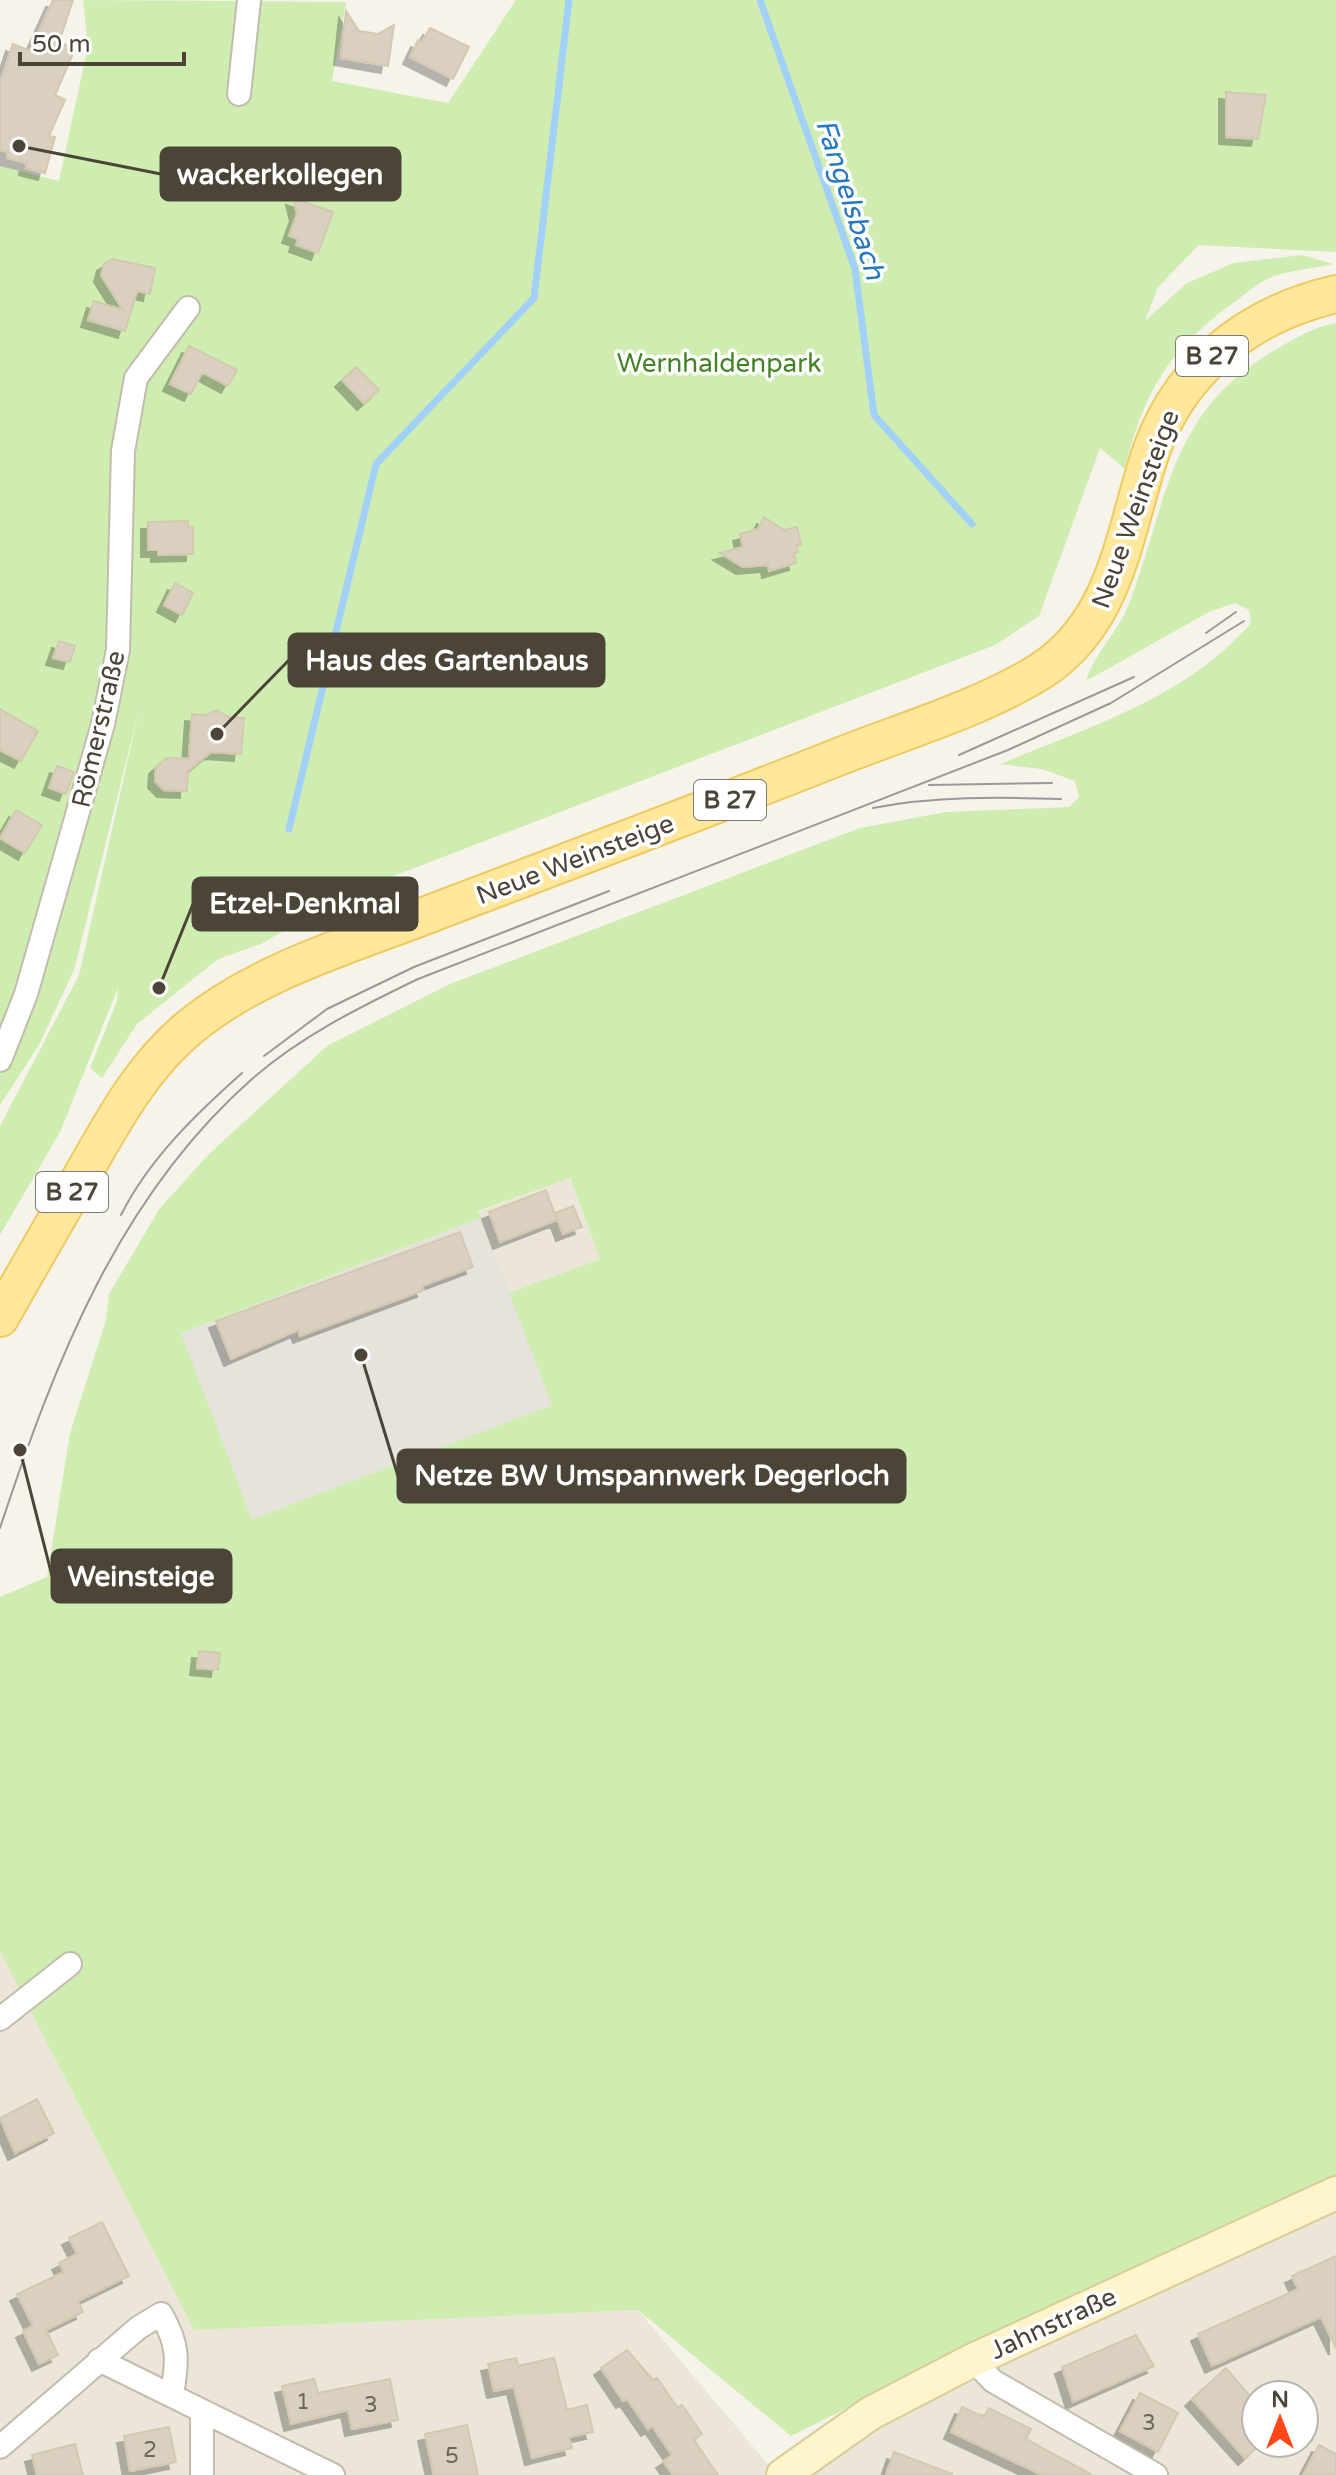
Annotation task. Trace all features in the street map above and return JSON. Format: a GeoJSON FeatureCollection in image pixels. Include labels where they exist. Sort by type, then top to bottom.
{"type":"FeatureCollection","features":[{"type":"Feature","properties":{"kind":"main road","name":"Neue Weinsteige"},"geometry":{"type":"LineString","coordinates":[[0,1318],[142,1076],[188,1029],[231,998],[356,942],[930,721],[1031,678],[1055,662],[1097,615],[1112,586],[1148,460],[1176,398],[1228,341],[1288,307],[1336,294]]}},
{"type":"Feature","properties":{"kind":"main road","name":"Jahnstraße"},"geometry":{"type":"LineString","coordinates":[[783,2475],[871,2413],[973,2360],[1336,2193]]}},
{"type":"Feature","properties":{"kind":"street"},"geometry":{"type":"LineString","coordinates":[[239,94],[249,0]]}},
{"type":"Feature","properties":{"kind":"street","name":"Römerstraße"},"geometry":{"type":"LineString","coordinates":[[0,1060],[26,994],[103,724],[118,650],[123,451],[136,378],[188,308]]}},
{"type":"Feature","properties":{"kind":"street"},"geometry":{"type":"LineString","coordinates":[[0,2019],[70,1964]]}},
{"type":"Feature","properties":{"kind":"street"},"geometry":{"type":"LineString","coordinates":[[0,2447],[99,2360],[138,2328],[161,2314],[172,2333],[178,2360],[172,2394]]}},
{"type":"Feature","properties":{"kind":"street"},"geometry":{"type":"LineString","coordinates":[[99,2360],[333,2475]]}},
{"type":"Feature","properties":{"kind":"street"},"geometry":{"type":"LineString","coordinates":[[973,2360],[993,2381],[1156,2475]]}},
{"type":"Feature","properties":{"kind":"street"},"geometry":{"type":"LineString","coordinates":[[202,2411],[202,2475]]}},
{"type":"Feature","properties":{"kind":"shaded area"},"geometry":{"type":"Polygon","coordinates":[[[569,1177],[600,1259],[509,1293],[478,1212],[569,1177]]]}},
{"type":"Feature","properties":{"kind":"shaded area"},"geometry":{"type":"Polygon","coordinates":[[[481,1218],[552,1405],[252,1519],[180,1333],[481,1218]]]}},
{"type":"Feature","properties":{"kind":"shaded area"},"geometry":{"type":"Polygon","coordinates":[[[0,1951],[194,2330],[638,2310],[770,2467],[1336,2203],[1336,2475],[0,2475],[0,1951]]]}},
{"type":"Feature","properties":{"kind":"green space","name":"Wernhaldenpark"},"geometry":{"type":"Polygon","coordinates":[[[83,0],[346,2],[332,81],[448,103],[516,0],[1336,0],[1336,252],[1199,245],[1158,287],[1145,321],[1187,283],[1234,263],[1302,255],[1333,264],[1263,281],[1210,321],[1175,357],[1161,376],[1140,418],[1125,469],[1100,448],[1039,616],[995,645],[349,893],[261,944],[218,959],[137,1024],[102,1078],[90,1068],[117,1001],[118,988],[60,1132],[0,1235],[0,1126],[79,975],[140,706],[74,970],[39,1045],[0,1105],[0,166],[59,181],[88,46],[83,0]]]}},
{"type":"Feature","properties":{"kind":"green space"},"geometry":{"type":"Polygon","coordinates":[[[1336,323],[1336,2182],[992,2336],[791,2436],[638,2310],[194,2330],[0,1951],[0,1597],[47,1577],[70,1433],[106,1320],[109,1294],[160,1208],[209,1154],[327,1046],[450,984],[860,828],[946,812],[1069,807],[1079,797],[1075,781],[1042,769],[1000,764],[1101,723],[1167,691],[1226,649],[1251,623],[1249,610],[1235,603],[1209,612],[1086,681],[1095,660],[1126,612],[1177,460],[1193,430],[1213,401],[1240,374],[1290,341],[1336,323]],[[570,1178],[478,1211],[481,1218],[181,1333],[252,1519],[552,1405],[509,1293],[600,1259],[570,1178]]]}},
{"type":"Feature","properties":{"kind":"building"},"geometry":{"type":"Polygon","coordinates":[[[53,0],[73,0],[59,42],[75,49],[55,95],[65,100],[49,136],[55,137],[45,173],[26,168],[27,163],[7,158],[8,152],[0,150],[0,83],[13,44],[30,51],[53,0]]]}},
{"type":"Feature","properties":{"kind":"building"},"geometry":{"type":"Polygon","coordinates":[[[346,11],[359,31],[378,34],[394,25],[388,66],[341,58],[346,11]]]}},
{"type":"Feature","properties":{"kind":"building"},"geometry":{"type":"Polygon","coordinates":[[[430,28],[469,47],[453,79],[410,57],[418,40],[422,42],[430,28]]]}},
{"type":"Feature","properties":{"kind":"building"},"geometry":{"type":"Polygon","coordinates":[[[1226,92],[1266,95],[1258,139],[1226,137],[1226,92]]]}},
{"type":"Feature","properties":{"kind":"building"},"geometry":{"type":"Polygon","coordinates":[[[293,198],[333,212],[318,253],[296,245],[298,239],[289,236],[297,214],[293,198]]]}},
{"type":"Feature","properties":{"kind":"building"},"geometry":{"type":"Polygon","coordinates":[[[112,259],[155,268],[150,294],[137,291],[125,331],[88,320],[94,301],[123,310],[101,275],[104,264],[112,259]]]}},
{"type":"Feature","properties":{"kind":"building"},"geometry":{"type":"Polygon","coordinates":[[[189,346],[237,370],[228,386],[206,374],[201,374],[191,394],[170,384],[189,346]]]}},
{"type":"Feature","properties":{"kind":"building"},"geometry":{"type":"Polygon","coordinates":[[[356,367],[379,390],[364,403],[342,380],[356,367]]]}},
{"type":"Feature","properties":{"kind":"building"},"geometry":{"type":"Polygon","coordinates":[[[764,517],[784,530],[797,527],[801,545],[797,545],[798,552],[794,553],[796,563],[769,571],[768,565],[743,567],[720,553],[743,547],[740,534],[758,529],[764,517]]]}},
{"type":"Feature","properties":{"kind":"building"},"geometry":{"type":"Polygon","coordinates":[[[188,521],[188,527],[193,527],[193,554],[158,555],[158,550],[148,550],[148,522],[188,521]]]}},
{"type":"Feature","properties":{"kind":"building"},"geometry":{"type":"Polygon","coordinates":[[[175,583],[193,593],[182,615],[164,605],[175,583]]]}},
{"type":"Feature","properties":{"kind":"building"},"geometry":{"type":"Polygon","coordinates":[[[59,641],[75,646],[70,662],[53,658],[59,641]]]}},
{"type":"Feature","properties":{"kind":"building"},"geometry":{"type":"Polygon","coordinates":[[[0,709],[38,731],[21,761],[0,750],[0,709]]]}},
{"type":"Feature","properties":{"kind":"building"},"geometry":{"type":"Polygon","coordinates":[[[217,710],[228,717],[244,718],[241,754],[211,752],[188,771],[187,791],[164,790],[155,781],[156,767],[166,758],[189,759],[192,714],[205,715],[217,710]]]}},
{"type":"Feature","properties":{"kind":"building"},"geometry":{"type":"Polygon","coordinates":[[[57,766],[74,772],[66,794],[49,788],[57,766]]]}},
{"type":"Feature","properties":{"kind":"building"},"geometry":{"type":"Polygon","coordinates":[[[16,810],[42,825],[25,853],[0,838],[16,810]]]}},
{"type":"Feature","properties":{"kind":"building"},"geometry":{"type":"Polygon","coordinates":[[[546,1190],[557,1220],[500,1242],[489,1212],[546,1190]]]}},
{"type":"Feature","properties":{"kind":"building"},"geometry":{"type":"Polygon","coordinates":[[[573,1206],[582,1227],[563,1234],[555,1213],[573,1206]]]}},
{"type":"Feature","properties":{"kind":"building"},"geometry":{"type":"Polygon","coordinates":[[[460,1232],[473,1267],[422,1286],[424,1290],[300,1336],[298,1330],[231,1359],[216,1321],[460,1232]]]}},
{"type":"Feature","properties":{"kind":"building"},"geometry":{"type":"Polygon","coordinates":[[[199,1651],[220,1653],[218,1670],[197,1668],[199,1651]]]}},
{"type":"Feature","properties":{"kind":"building"},"geometry":{"type":"Polygon","coordinates":[[[37,2099],[54,2133],[15,2153],[0,2118],[37,2099]]]}},
{"type":"Feature","properties":{"kind":"building"},"geometry":{"type":"Polygon","coordinates":[[[102,2222],[129,2276],[78,2301],[83,2312],[46,2330],[58,2355],[39,2364],[23,2331],[33,2326],[17,2294],[64,2272],[59,2263],[77,2254],[69,2238],[102,2222]]]}},
{"type":"Feature","properties":{"kind":"building"},"geometry":{"type":"Polygon","coordinates":[[[1336,2256],[1336,2348],[1321,2317],[1212,2366],[1198,2334],[1298,2289],[1292,2276],[1336,2256]]]}},
{"type":"Feature","properties":{"kind":"building"},"geometry":{"type":"Polygon","coordinates":[[[1136,2335],[1154,2366],[1073,2402],[1062,2367],[1136,2335]]]}},
{"type":"Feature","properties":{"kind":"building"},"geometry":{"type":"Polygon","coordinates":[[[627,2350],[653,2380],[657,2378],[678,2408],[682,2405],[702,2434],[694,2440],[718,2475],[673,2475],[663,2461],[672,2455],[652,2426],[648,2429],[627,2399],[623,2401],[601,2368],[627,2350]]]}},
{"type":"Feature","properties":{"kind":"building"},"geometry":{"type":"Polygon","coordinates":[[[516,2358],[518,2366],[554,2358],[567,2410],[587,2405],[593,2432],[569,2437],[572,2448],[532,2458],[514,2387],[494,2391],[488,2364],[516,2358]]]}},
{"type":"Feature","properties":{"kind":"building"},"geometry":{"type":"Polygon","coordinates":[[[1226,2368],[1240,2384],[1240,2452],[1192,2399],[1226,2368]]]}},
{"type":"Feature","properties":{"kind":"building"},"geometry":{"type":"Polygon","coordinates":[[[314,2379],[318,2393],[390,2379],[398,2420],[352,2429],[348,2410],[291,2424],[282,2386],[314,2379]]]}},
{"type":"Feature","properties":{"kind":"building"},"geometry":{"type":"Polygon","coordinates":[[[1140,2393],[1178,2413],[1158,2452],[1120,2431],[1140,2393]]]}},
{"type":"Feature","properties":{"kind":"building"},"geometry":{"type":"Polygon","coordinates":[[[962,2407],[984,2417],[989,2408],[1031,2429],[1026,2439],[1092,2475],[1042,2475],[951,2432],[962,2407]]]}},
{"type":"Feature","properties":{"kind":"building"},"geometry":{"type":"Polygon","coordinates":[[[467,2425],[478,2475],[434,2475],[425,2434],[467,2425]]]}},
{"type":"Feature","properties":{"kind":"building"},"geometry":{"type":"Polygon","coordinates":[[[169,2427],[176,2462],[130,2471],[124,2436],[169,2427]]]}},
{"type":"Feature","properties":{"kind":"building"},"geometry":{"type":"Polygon","coordinates":[[[75,2444],[83,2475],[37,2475],[32,2455],[75,2444]]]}},
{"type":"Feature","properties":{"kind":"building"},"geometry":{"type":"Polygon","coordinates":[[[1320,2446],[1336,2454],[1336,2475],[1303,2475],[1312,2459],[1320,2459],[1320,2446]]]}},
{"type":"Feature","properties":{"kind":"building"},"geometry":{"type":"Polygon","coordinates":[[[894,2452],[952,2474],[952,2475],[886,2475],[894,2452]]]}},
{"type":"Feature","properties":{"kind":"waterway"},"geometry":{"type":"LineString","coordinates":[[289,829],[376,464],[534,298],[569,0]]}},
{"type":"Feature","properties":{"kind":"waterway","name":"Fangelsbach"},"geometry":{"type":"LineString","coordinates":[[760,0],[855,269],[874,415],[972,524]]}},
{"type":"Feature","properties":{"kind":"tram line"},"geometry":{"type":"LineString","coordinates":[[1206,633],[1236,612]]}},
{"type":"Feature","properties":{"kind":"tram line"},"geometry":{"type":"LineString","coordinates":[[0,1528],[69,1344],[96,1286],[128,1229],[164,1176],[205,1125],[252,1079],[290,1049],[418,979],[1008,750],[1111,703],[1244,621]]}},
{"type":"Feature","properties":{"kind":"tram line"},"geometry":{"type":"LineString","coordinates":[[959,755],[1134,677]]}},
{"type":"Feature","properties":{"kind":"tram line"},"geometry":{"type":"LineString","coordinates":[[929,785],[1052,783]]}},
{"type":"Feature","properties":{"kind":"tram line"},"geometry":{"type":"LineString","coordinates":[[873,808],[943,799],[1061,799]]}},
{"type":"Feature","properties":{"kind":"tram line"},"geometry":{"type":"LineString","coordinates":[[264,1056],[327,1009],[414,967],[609,891]]}},
{"type":"Feature","properties":{"kind":"tram line"},"geometry":{"type":"LineString","coordinates":[[121,1215],[159,1156],[242,1073]]}},
{"type":"Feature","properties":{"kind":"place","name":"wackerkollegen"},"geometry":{"type":"Point","coordinates":[19,146]}},
{"type":"Feature","properties":{"kind":"place","name":"Haus des Gartenbaus"},"geometry":{"type":"Point","coordinates":[217,734]}},
{"type":"Feature","properties":{"kind":"place","name":"Etzel-Denkmal"},"geometry":{"type":"Point","coordinates":[159,988]}},
{"type":"Feature","properties":{"kind":"place","name":"Netze BW Umspannwerk Degerloch"},"geometry":{"type":"Point","coordinates":[361,1355]}},
{"type":"Feature","properties":{"kind":"place","name":"Weinsteige"},"geometry":{"type":"Point","coordinates":[20,1450]}}]}
